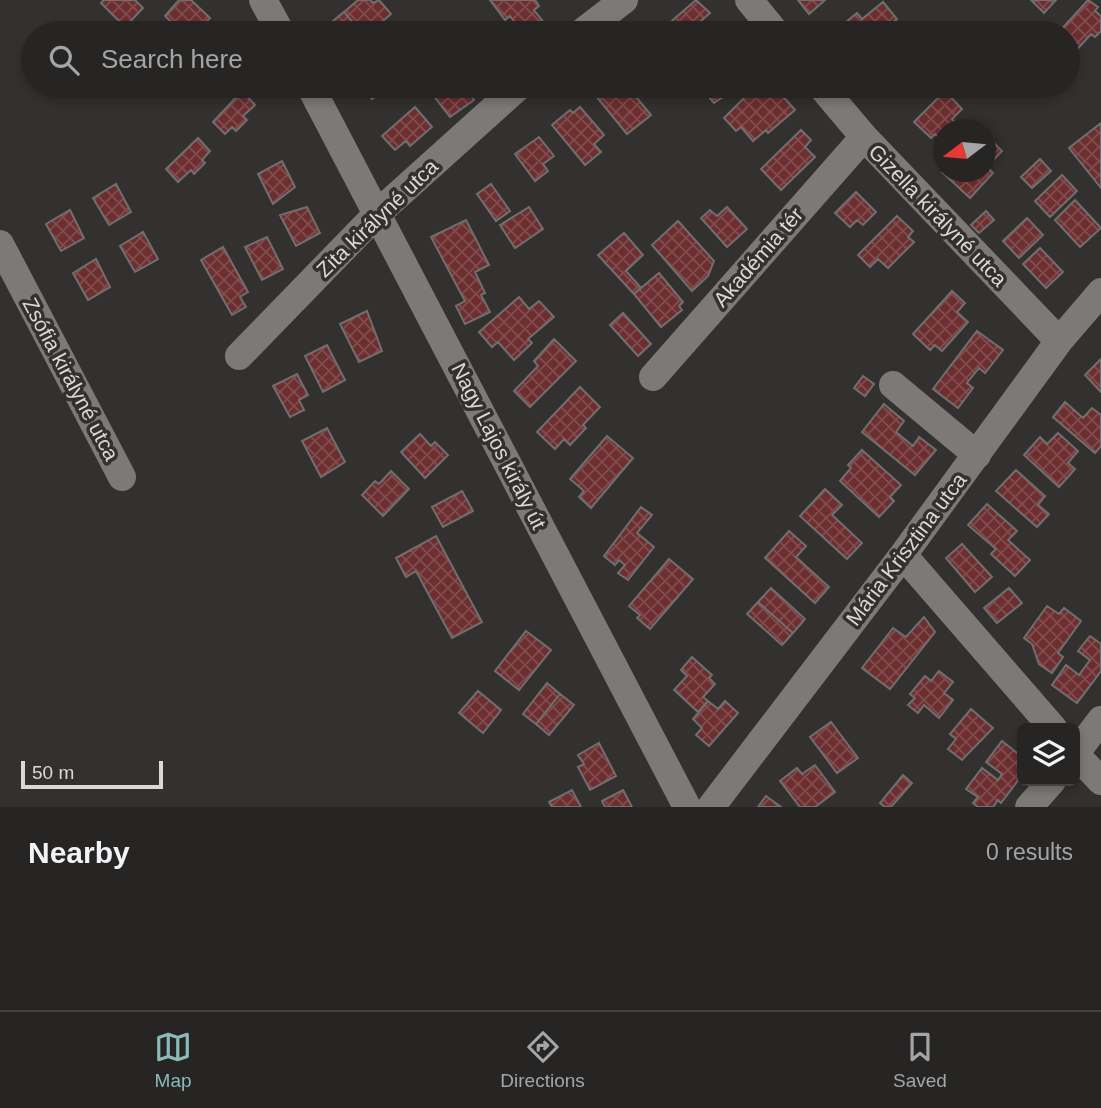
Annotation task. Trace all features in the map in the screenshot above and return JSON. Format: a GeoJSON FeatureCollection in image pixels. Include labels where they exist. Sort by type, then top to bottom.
{"type":"FeatureCollection","features":[{"type":"Feature","properties":{"kind":"street"},"geometry":{"type":"LineString","coordinates":[[263,0],[274,21]]}},
{"type":"Feature","properties":{"kind":"street"},"geometry":{"type":"LineString","coordinates":[[597,21],[624,0]]}},
{"type":"Feature","properties":{"kind":"street"},"geometry":{"type":"LineString","coordinates":[[748,0],[766,21]]}},
{"type":"Feature","properties":{"kind":"street","name":"Nagy Lajos király út"},"geometry":{"type":"LineString","coordinates":[[316,98],[687,807]]}},
{"type":"Feature","properties":{"kind":"street","name":"Zita királyné utca"},"geometry":{"type":"LineString","coordinates":[[239,356],[378,213],[506,98]]}},
{"type":"Feature","properties":{"kind":"street","name":"Gizella királyné utca"},"geometry":{"type":"LineString","coordinates":[[831,98],[864,137],[1059,341]]}},
{"type":"Feature","properties":{"kind":"street","name":"Akadémia tér"},"geometry":{"type":"LineString","coordinates":[[653,377],[864,137]]}},
{"type":"Feature","properties":{"kind":"street","name":"Zsófia királyné utca"},"geometry":{"type":"LineString","coordinates":[[0,244],[122,477]]}},
{"type":"Feature","properties":{"kind":"street","name":"Mária Krisztina utca"},"geometry":{"type":"LineString","coordinates":[[710,807],[903,555],[1059,341],[1101,292]]}},
{"type":"Feature","properties":{"kind":"street"},"geometry":{"type":"LineString","coordinates":[[893,385],[977,455]]}},
{"type":"Feature","properties":{"kind":"street"},"geometry":{"type":"LineString","coordinates":[[903,555],[1049,723]]}},
{"type":"Feature","properties":{"kind":"street"},"geometry":{"type":"LineString","coordinates":[[1080,747],[1101,720]]}},
{"type":"Feature","properties":{"kind":"street"},"geometry":{"type":"LineString","coordinates":[[1080,759],[1101,781]]}},
{"type":"Feature","properties":{"kind":"street"},"geometry":{"type":"LineString","coordinates":[[1029,807],[1048,786]]}},
{"type":"Feature","properties":{"kind":"building"},"geometry":{"type":"Polygon","coordinates":[[[104,0],[135,0],[143,8],[131,21],[119,21],[101,3],[104,0]]]}},
{"type":"Feature","properties":{"kind":"building"},"geometry":{"type":"Polygon","coordinates":[[[179,0],[191,0],[210,18],[207,21],[170,21],[165,16],[179,0]]]}},
{"type":"Feature","properties":{"kind":"building"},"geometry":{"type":"Polygon","coordinates":[[[358,0],[370,0],[373,3],[379,0],[391,14],[383,21],[352,21],[344,12],[358,0]]]}},
{"type":"Feature","properties":{"kind":"building"},"geometry":{"type":"Polygon","coordinates":[[[490,0],[535,0],[539,6],[534,10],[543,21],[514,21],[510,16],[505,20],[490,0]]]}},
{"type":"Feature","properties":{"kind":"building"},"geometry":{"type":"Polygon","coordinates":[[[696,0],[710,13],[701,21],[672,21],[696,0]]]}},
{"type":"Feature","properties":{"kind":"building"},"geometry":{"type":"Polygon","coordinates":[[[798,0],[825,0],[809,14],[798,0]]]}},
{"type":"Feature","properties":{"kind":"building"},"geometry":{"type":"Polygon","coordinates":[[[1031,0],[1056,0],[1044,13],[1031,0]]]}},
{"type":"Feature","properties":{"kind":"building"},"geometry":{"type":"Polygon","coordinates":[[[1088,0],[1098,7],[1095,11],[1101,16],[1101,31],[1095,37],[1091,34],[1080,46],[1080,21],[1069,21],[1088,0]]]}},
{"type":"Feature","properties":{"kind":"building"},"geometry":{"type":"Polygon","coordinates":[[[883,2],[897,19],[847,21],[857,13],[862,19],[883,2]]]}},
{"type":"Feature","properties":{"kind":"building"},"geometry":{"type":"Polygon","coordinates":[[[344,12],[352,21],[333,21],[344,12]]]}},
{"type":"Feature","properties":{"kind":"building"},"geometry":{"type":"Polygon","coordinates":[[[235,98],[248,98],[255,105],[243,116],[247,120],[236,131],[232,127],[225,134],[213,122],[235,98]]]}},
{"type":"Feature","properties":{"kind":"building"},"geometry":{"type":"Polygon","coordinates":[[[435,98],[473,98],[474,100],[450,117],[435,98]]]}},
{"type":"Feature","properties":{"kind":"building"},"geometry":{"type":"Polygon","coordinates":[[[598,98],[637,98],[651,115],[627,134],[598,98]]]}},
{"type":"Feature","properties":{"kind":"building"},"geometry":{"type":"Polygon","coordinates":[[[744,98],[784,98],[795,110],[768,133],[766,130],[753,141],[741,127],[736,131],[724,118],[744,98]]]}},
{"type":"Feature","properties":{"kind":"building"},"geometry":{"type":"Polygon","coordinates":[[[938,98],[952,98],[962,109],[952,119],[933,119],[931,138],[914,122],[938,98]]]}},
{"type":"Feature","properties":{"kind":"building"},"geometry":{"type":"Polygon","coordinates":[[[415,107],[432,127],[410,146],[406,141],[395,150],[382,136],[415,107]]]}},
{"type":"Feature","properties":{"kind":"building"},"geometry":{"type":"Polygon","coordinates":[[[580,107],[604,135],[594,144],[601,152],[585,165],[552,125],[570,110],[573,113],[580,107]]]}},
{"type":"Feature","properties":{"kind":"building"},"geometry":{"type":"Polygon","coordinates":[[[1101,123],[1101,188],[1069,148],[1101,123]]]}},
{"type":"Feature","properties":{"kind":"building"},"geometry":{"type":"Polygon","coordinates":[[[801,130],[811,140],[805,147],[815,157],[781,190],[761,169],[801,130]]]}},
{"type":"Feature","properties":{"kind":"building"},"geometry":{"type":"Polygon","coordinates":[[[539,137],[554,156],[543,164],[548,171],[535,181],[515,154],[539,137]]]}},
{"type":"Feature","properties":{"kind":"building"},"geometry":{"type":"Polygon","coordinates":[[[198,138],[210,151],[202,160],[205,163],[194,174],[191,170],[178,182],[166,169],[198,138]]]}},
{"type":"Feature","properties":{"kind":"building"},"geometry":{"type":"Polygon","coordinates":[[[996,145],[1002,151],[996,157],[996,145]]]}},
{"type":"Feature","properties":{"kind":"building"},"geometry":{"type":"Polygon","coordinates":[[[1040,159],[1051,171],[1032,188],[1021,177],[1040,159]]]}},
{"type":"Feature","properties":{"kind":"building"},"geometry":{"type":"Polygon","coordinates":[[[282,161],[295,187],[273,204],[258,174],[282,161]]]}},
{"type":"Feature","properties":{"kind":"building"},"geometry":{"type":"Polygon","coordinates":[[[1062,175],[1077,191],[1050,217],[1035,201],[1062,175]]]}},
{"type":"Feature","properties":{"kind":"building"},"geometry":{"type":"Polygon","coordinates":[[[953,182],[985,182],[970,198],[953,182]]]}},
{"type":"Feature","properties":{"kind":"building"},"geometry":{"type":"Polygon","coordinates":[[[116,184],[131,212],[109,225],[93,198],[116,184]]]}},
{"type":"Feature","properties":{"kind":"building"},"geometry":{"type":"Polygon","coordinates":[[[491,184],[510,211],[496,221],[477,194],[491,184]]]}},
{"type":"Feature","properties":{"kind":"building"},"geometry":{"type":"Polygon","coordinates":[[[856,192],[876,212],[863,225],[857,220],[850,227],[835,213],[856,192]]]}},
{"type":"Feature","properties":{"kind":"building"},"geometry":{"type":"Polygon","coordinates":[[[1075,200],[1101,228],[1080,247],[1055,220],[1075,200]]]}},
{"type":"Feature","properties":{"kind":"building"},"geometry":{"type":"Polygon","coordinates":[[[307,207],[320,233],[296,246],[280,215],[307,207]]]}},
{"type":"Feature","properties":{"kind":"building"},"geometry":{"type":"Polygon","coordinates":[[[529,207],[543,229],[515,248],[500,225],[529,207]]]}},
{"type":"Feature","properties":{"kind":"building"},"geometry":{"type":"Polygon","coordinates":[[[727,207],[747,229],[727,247],[701,218],[710,210],[717,216],[727,207]]]}},
{"type":"Feature","properties":{"kind":"building"},"geometry":{"type":"Polygon","coordinates":[[[70,210],[84,238],[61,251],[46,224],[70,210]]]}},
{"type":"Feature","properties":{"kind":"building"},"geometry":{"type":"Polygon","coordinates":[[[986,211],[994,220],[979,233],[971,225],[986,211]]]}},
{"type":"Feature","properties":{"kind":"building"},"geometry":{"type":"Polygon","coordinates":[[[897,216],[913,231],[908,237],[914,242],[888,268],[878,259],[870,267],[858,255],[897,216]]]}},
{"type":"Feature","properties":{"kind":"building"},"geometry":{"type":"Polygon","coordinates":[[[1027,218],[1043,235],[1019,258],[1003,241],[1027,218]]]}},
{"type":"Feature","properties":{"kind":"building"},"geometry":{"type":"Polygon","coordinates":[[[466,220],[489,265],[475,272],[485,293],[481,295],[490,312],[465,324],[456,306],[465,301],[431,237],[466,220]]]}},
{"type":"Feature","properties":{"kind":"building"},"geometry":{"type":"Polygon","coordinates":[[[678,221],[714,261],[708,276],[692,291],[652,245],[678,221]]]}},
{"type":"Feature","properties":{"kind":"building"},"geometry":{"type":"Polygon","coordinates":[[[143,232],[158,259],[135,272],[120,246],[143,232]]]}},
{"type":"Feature","properties":{"kind":"building"},"geometry":{"type":"Polygon","coordinates":[[[624,233],[643,255],[626,271],[641,288],[634,294],[598,255],[624,233]]]}},
{"type":"Feature","properties":{"kind":"building"},"geometry":{"type":"Polygon","coordinates":[[[267,237],[283,269],[262,280],[245,247],[267,237]]]}},
{"type":"Feature","properties":{"kind":"building"},"geometry":{"type":"Polygon","coordinates":[[[223,247],[248,292],[240,297],[246,307],[232,315],[201,260],[223,247]]]}},
{"type":"Feature","properties":{"kind":"building"},"geometry":{"type":"Polygon","coordinates":[[[1040,248],[1063,272],[1046,288],[1023,264],[1040,248]]]}},
{"type":"Feature","properties":{"kind":"building"},"geometry":{"type":"Polygon","coordinates":[[[96,259],[110,287],[88,300],[73,273],[96,259]]]}},
{"type":"Feature","properties":{"kind":"building"},"geometry":{"type":"Polygon","coordinates":[[[659,273],[683,302],[679,306],[682,310],[661,327],[634,294],[659,273]]]}},
{"type":"Feature","properties":{"kind":"building"},"geometry":{"type":"Polygon","coordinates":[[[952,291],[965,303],[957,312],[968,322],[942,351],[935,345],[930,350],[913,334],[952,291]]]}},
{"type":"Feature","properties":{"kind":"building"},"geometry":{"type":"Polygon","coordinates":[[[519,297],[529,309],[539,301],[554,317],[528,339],[532,343],[514,360],[498,342],[492,347],[479,332],[519,297]]]}},
{"type":"Feature","properties":{"kind":"building"},"geometry":{"type":"Polygon","coordinates":[[[367,311],[382,351],[359,362],[340,324],[367,311]]]}},
{"type":"Feature","properties":{"kind":"building"},"geometry":{"type":"Polygon","coordinates":[[[623,313],[651,344],[638,356],[610,325],[623,313]]]}},
{"type":"Feature","properties":{"kind":"building"},"geometry":{"type":"Polygon","coordinates":[[[977,331],[1003,350],[985,373],[979,368],[967,383],[973,388],[958,408],[933,389],[977,331]]]}},
{"type":"Feature","properties":{"kind":"building"},"geometry":{"type":"Polygon","coordinates":[[[554,339],[576,361],[530,407],[514,391],[538,366],[534,361],[554,339]]]}},
{"type":"Feature","properties":{"kind":"building"},"geometry":{"type":"Polygon","coordinates":[[[327,345],[345,380],[323,392],[305,356],[327,345]]]}},
{"type":"Feature","properties":{"kind":"building"},"geometry":{"type":"Polygon","coordinates":[[[1101,359],[1101,392],[1085,375],[1101,359]]]}},
{"type":"Feature","properties":{"kind":"building"},"geometry":{"type":"Polygon","coordinates":[[[297,374],[308,395],[299,400],[304,410],[290,417],[273,386],[297,374]]]}},
{"type":"Feature","properties":{"kind":"building"},"geometry":{"type":"Polygon","coordinates":[[[863,376],[874,384],[865,396],[854,388],[863,376]]]}},
{"type":"Feature","properties":{"kind":"building"},"geometry":{"type":"Polygon","coordinates":[[[580,387],[600,407],[583,425],[586,428],[570,445],[564,439],[555,449],[537,432],[580,387]]]}},
{"type":"Feature","properties":{"kind":"building"},"geometry":{"type":"Polygon","coordinates":[[[1065,402],[1083,418],[1092,408],[1101,415],[1101,446],[1095,453],[1053,417],[1065,402]]]}},
{"type":"Feature","properties":{"kind":"building"},"geometry":{"type":"Polygon","coordinates":[[[884,404],[904,421],[896,432],[913,446],[919,437],[936,450],[915,475],[862,432],[884,404]]]}},
{"type":"Feature","properties":{"kind":"building"},"geometry":{"type":"Polygon","coordinates":[[[327,428],[345,462],[321,477],[302,441],[327,428]]]}},
{"type":"Feature","properties":{"kind":"building"},"geometry":{"type":"Polygon","coordinates":[[[1058,433],[1078,451],[1068,463],[1075,469],[1059,487],[1024,455],[1040,437],[1047,444],[1058,433]]]}},
{"type":"Feature","properties":{"kind":"building"},"geometry":{"type":"Polygon","coordinates":[[[420,434],[431,446],[435,442],[448,455],[425,478],[401,452],[420,434]]]}},
{"type":"Feature","properties":{"kind":"building"},"geometry":{"type":"Polygon","coordinates":[[[607,436],[633,458],[591,508],[579,497],[584,491],[570,479],[607,436]]]}},
{"type":"Feature","properties":{"kind":"building"},"geometry":{"type":"Polygon","coordinates":[[[862,450],[901,485],[890,497],[894,501],[879,517],[840,481],[851,468],[848,465],[862,450]]]}},
{"type":"Feature","properties":{"kind":"building"},"geometry":{"type":"Polygon","coordinates":[[[1016,470],[1045,496],[1038,505],[1049,514],[1037,527],[996,491],[1016,470]]]}},
{"type":"Feature","properties":{"kind":"building"},"geometry":{"type":"Polygon","coordinates":[[[391,471],[409,489],[383,516],[362,495],[375,481],[379,484],[391,471]]]}},
{"type":"Feature","properties":{"kind":"building"},"geometry":{"type":"Polygon","coordinates":[[[825,489],[842,505],[832,515],[862,543],[847,559],[800,516],[825,489]]]}},
{"type":"Feature","properties":{"kind":"building"},"geometry":{"type":"Polygon","coordinates":[[[462,491],[473,511],[443,527],[432,507],[462,491]]]}},
{"type":"Feature","properties":{"kind":"building"},"geometry":{"type":"Polygon","coordinates":[[[987,504],[1017,531],[1008,540],[1030,560],[1015,576],[991,554],[996,549],[968,525],[987,504]]]}},
{"type":"Feature","properties":{"kind":"building"},"geometry":{"type":"Polygon","coordinates":[[[641,507],[652,515],[637,533],[654,547],[628,580],[618,573],[625,565],[619,560],[615,565],[604,556],[641,507]]]}},
{"type":"Feature","properties":{"kind":"building"},"geometry":{"type":"Polygon","coordinates":[[[789,531],[806,546],[796,557],[829,587],[815,603],[765,558],[789,531]]]}},
{"type":"Feature","properties":{"kind":"building"},"geometry":{"type":"Polygon","coordinates":[[[436,536],[482,622],[452,638],[416,571],[406,577],[396,558],[436,536]]]}},
{"type":"Feature","properties":{"kind":"building"},"geometry":{"type":"Polygon","coordinates":[[[962,544],[992,577],[975,592],[946,558],[962,544]]]}},
{"type":"Feature","properties":{"kind":"building"},"geometry":{"type":"Polygon","coordinates":[[[669,559],[693,579],[650,629],[637,618],[640,615],[629,606],[669,559]]]}},
{"type":"Feature","properties":{"kind":"building"},"geometry":{"type":"Polygon","coordinates":[[[771,588],[805,619],[793,633],[758,602],[771,588]]]}},
{"type":"Feature","properties":{"kind":"building"},"geometry":{"type":"Polygon","coordinates":[[[1009,588],[1022,603],[997,623],[984,608],[1009,588]]]}},
{"type":"Feature","properties":{"kind":"building"},"geometry":{"type":"Polygon","coordinates":[[[758,602],[793,633],[782,645],[747,614],[758,602]]]}},
{"type":"Feature","properties":{"kind":"building"},"geometry":{"type":"Polygon","coordinates":[[[1047,606],[1059,614],[1064,608],[1081,621],[1058,653],[1063,657],[1052,673],[1039,664],[1032,644],[1024,638],[1047,606]]]}},
{"type":"Feature","properties":{"kind":"building"},"geometry":{"type":"Polygon","coordinates":[[[924,617],[935,632],[890,689],[862,668],[893,628],[906,637],[924,617]]]}},
{"type":"Feature","properties":{"kind":"building"},"geometry":{"type":"Polygon","coordinates":[[[526,631],[551,650],[519,690],[495,671],[526,631]]]}},
{"type":"Feature","properties":{"kind":"building"},"geometry":{"type":"Polygon","coordinates":[[[1090,636],[1101,644],[1101,671],[1077,703],[1052,685],[1066,665],[1079,675],[1090,660],[1078,651],[1090,636]]]}},
{"type":"Feature","properties":{"kind":"building"},"geometry":{"type":"Polygon","coordinates":[[[692,657],[712,675],[709,678],[715,684],[703,697],[708,701],[698,712],[674,690],[687,676],[681,670],[692,657]]]}},
{"type":"Feature","properties":{"kind":"building"},"geometry":{"type":"Polygon","coordinates":[[[939,671],[953,682],[944,693],[953,700],[939,718],[924,705],[918,713],[908,705],[915,698],[910,694],[925,676],[931,681],[939,671]]]}},
{"type":"Feature","properties":{"kind":"building"},"geometry":{"type":"Polygon","coordinates":[[[547,683],[560,694],[536,724],[523,714],[547,683]]]}},
{"type":"Feature","properties":{"kind":"building"},"geometry":{"type":"Polygon","coordinates":[[[478,691],[501,710],[483,733],[459,713],[478,691]]]}},
{"type":"Feature","properties":{"kind":"building"},"geometry":{"type":"Polygon","coordinates":[[[560,694],[574,705],[549,735],[536,724],[560,694]]]}},
{"type":"Feature","properties":{"kind":"building"},"geometry":{"type":"Polygon","coordinates":[[[708,701],[718,709],[725,701],[738,713],[709,746],[696,735],[702,728],[693,719],[708,701]]]}},
{"type":"Feature","properties":{"kind":"building"},"geometry":{"type":"Polygon","coordinates":[[[971,709],[993,728],[962,760],[948,749],[956,739],[950,734],[971,709]]]}},
{"type":"Feature","properties":{"kind":"building"},"geometry":{"type":"Polygon","coordinates":[[[831,722],[858,758],[837,773],[810,737],[831,722]]]}},
{"type":"Feature","properties":{"kind":"building"},"geometry":{"type":"Polygon","coordinates":[[[1002,741],[1017,753],[1017,782],[1001,803],[998,800],[993,807],[978,807],[973,803],[978,797],[966,789],[982,768],[998,780],[1002,774],[986,762],[1002,741]]]}},
{"type":"Feature","properties":{"kind":"building"},"geometry":{"type":"Polygon","coordinates":[[[599,743],[616,776],[590,790],[578,767],[584,764],[578,755],[599,743]]]}},
{"type":"Feature","properties":{"kind":"building"},"geometry":{"type":"Polygon","coordinates":[[[815,765],[835,792],[815,807],[800,807],[780,781],[797,768],[802,774],[815,765]]]}},
{"type":"Feature","properties":{"kind":"building"},"geometry":{"type":"Polygon","coordinates":[[[903,775],[912,783],[891,807],[885,807],[880,803],[903,775]]]}},
{"type":"Feature","properties":{"kind":"building"},"geometry":{"type":"Polygon","coordinates":[[[572,790],[581,807],[552,807],[549,802],[572,790]]]}},
{"type":"Feature","properties":{"kind":"building"},"geometry":{"type":"Polygon","coordinates":[[[623,790],[632,807],[605,807],[602,801],[623,790]]]}},
{"type":"Feature","properties":{"kind":"building"},"geometry":{"type":"Polygon","coordinates":[[[766,796],[781,807],[758,807],[766,796]]]}}]}
